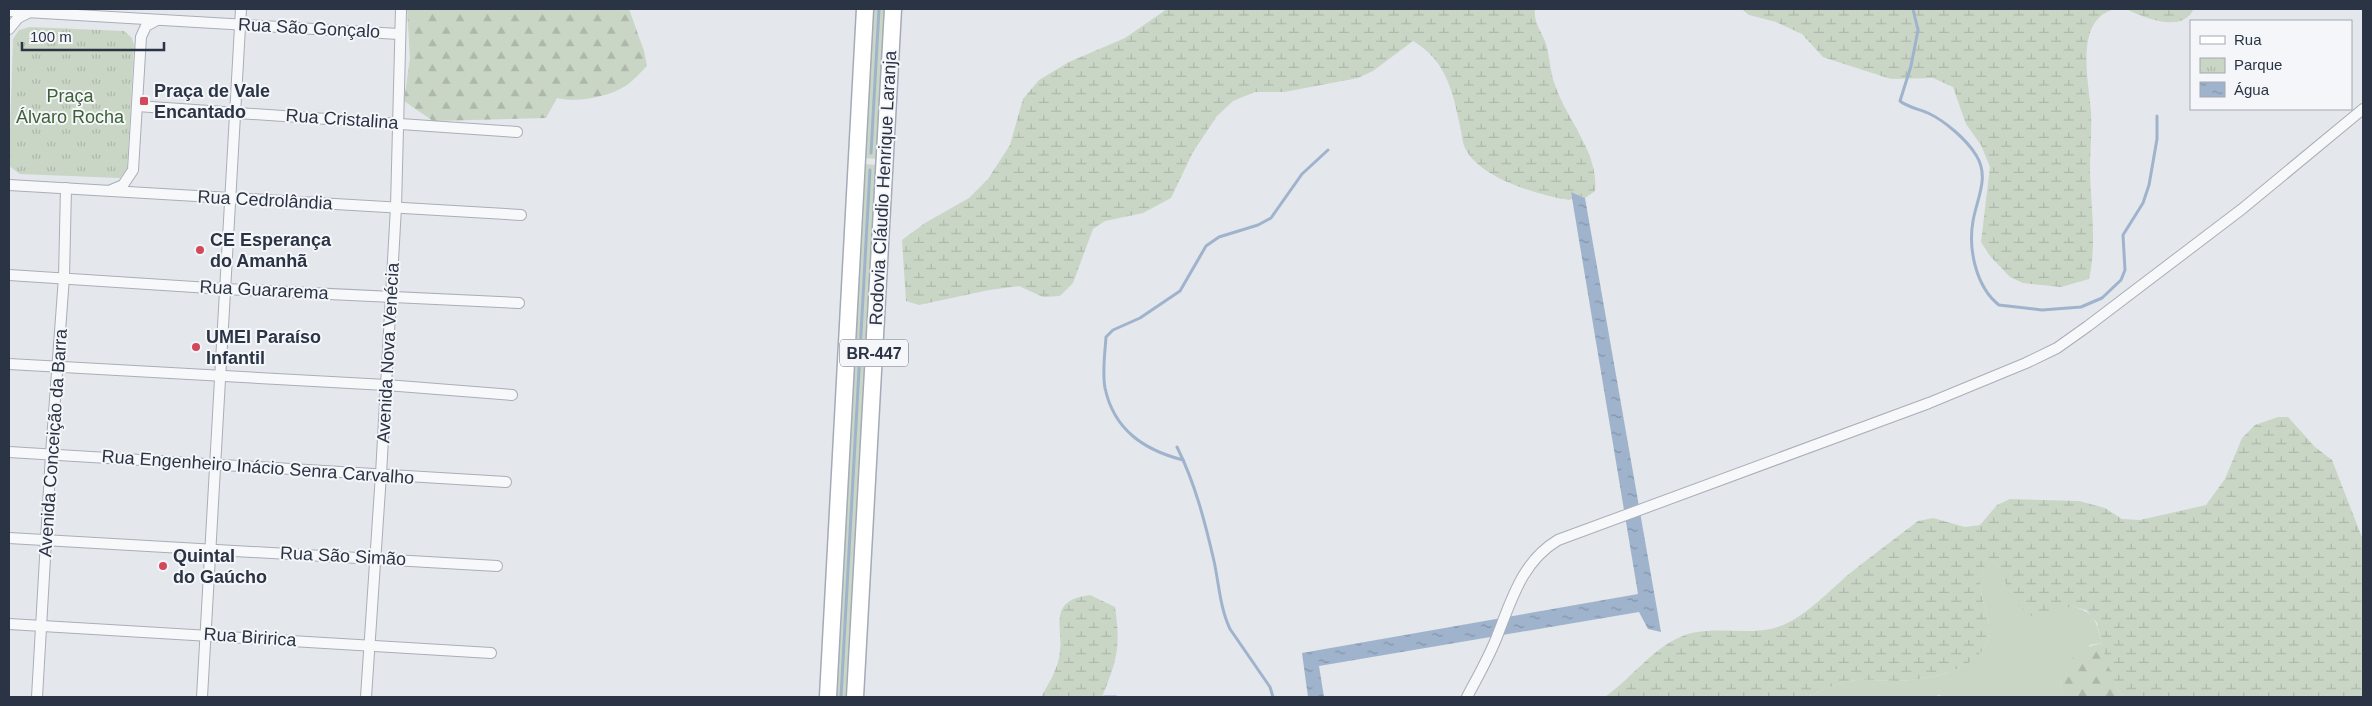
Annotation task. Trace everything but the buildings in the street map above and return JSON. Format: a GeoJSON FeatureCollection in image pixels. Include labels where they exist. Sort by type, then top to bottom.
{"type":"FeatureCollection","features":[{"type":"Feature","properties":{"kind":"main road","name":"Rodovia Cláudio Henrique Laranja"},"geometry":{"type":"LineString","coordinates":[[828,697],[865,9]]}},
{"type":"Feature","properties":{"kind":"main road","name":"Rodovia Cláudio Henrique Laranja"},"geometry":{"type":"LineString","coordinates":[[855,697],[893,9]]}},
{"type":"Feature","properties":{"kind":"street"},"geometry":{"type":"LineString","coordinates":[[202,697],[222,375],[229,198],[241,9]]}},
{"type":"Feature","properties":{"kind":"street","name":"Avenida Nova Venécia"},"geometry":{"type":"LineString","coordinates":[[366,697],[396,207],[401,9]]}},
{"type":"Feature","properties":{"kind":"street","name":"Rua São Gonçalo"},"geometry":{"type":"LineString","coordinates":[[9,11],[34,13],[76,12],[122,18],[400,34]]}},
{"type":"Feature","properties":{"kind":"street"},"geometry":{"type":"LineString","coordinates":[[9,29],[18,18],[34,13]]}},
{"type":"Feature","properties":{"kind":"street"},"geometry":{"type":"LineString","coordinates":[[122,18],[131,22],[137,30],[140,46]]}},
{"type":"Feature","properties":{"kind":"street"},"geometry":{"type":"LineString","coordinates":[[107,191],[123,185],[133,170],[142,33],[146,26],[162,20]]}},
{"type":"Feature","properties":{"kind":"street","name":"Rua Cristalina"},"geometry":{"type":"LineString","coordinates":[[137,106],[398,122],[517,132]]}},
{"type":"Feature","properties":{"kind":"street"},"geometry":{"type":"LineString","coordinates":[[1467,697],[1496,639],[1508,605],[1531,562],[1539,552],[1558,540],[1930,403],[2057,348],[2242,209],[2363,109]]}},
{"type":"Feature","properties":{"kind":"street"},"geometry":{"type":"LineString","coordinates":[[9,181],[20,186]]}},
{"type":"Feature","properties":{"kind":"street","name":"Rua Cedrolândia"},"geometry":{"type":"LineString","coordinates":[[9,185],[521,215]]}},
{"type":"Feature","properties":{"kind":"street","name":"Avenida Conceição da Barra"},"geometry":{"type":"LineString","coordinates":[[37,697],[51,454],[64,277],[66,188]]}},
{"type":"Feature","properties":{"kind":"street","name":"Rua Guararema"},"geometry":{"type":"LineString","coordinates":[[9,275],[64,277],[225,289],[519,303]]}},
{"type":"Feature","properties":{"kind":"street"},"geometry":{"type":"LineString","coordinates":[[9,364],[386,385],[512,395]]}},
{"type":"Feature","properties":{"kind":"street","name":"Rua Engenheiro Inácio Senra Carvalho"},"geometry":{"type":"LineString","coordinates":[[9,452],[506,482]]}},
{"type":"Feature","properties":{"kind":"street","name":"Rua São Simão"},"geometry":{"type":"LineString","coordinates":[[9,538],[497,566]]}},
{"type":"Feature","properties":{"kind":"street","name":"Rua Biririca"},"geometry":{"type":"LineString","coordinates":[[9,624],[205,634],[490,653]]}},
{"type":"Feature","properties":{"kind":"green space"},"geometry":{"type":"Polygon","coordinates":[[[407,9],[629,9],[644,51],[647,66],[627,85],[611,93],[593,98],[574,100],[557,98],[546,118],[433,121],[404,101],[410,58],[407,9]]]}},
{"type":"Feature","properties":{"kind":"green space"},"geometry":{"type":"Polygon","coordinates":[[[871,9],[887,9],[879,159],[863,158],[871,9]]]}},
{"type":"Feature","properties":{"kind":"green space"},"geometry":{"type":"Polygon","coordinates":[[[1167,9],[1535,9],[1535,18],[1546,44],[1555,85],[1592,163],[1595,191],[1585,198],[1571,192],[1572,199],[1557,198],[1511,184],[1483,168],[1465,148],[1451,89],[1441,67],[1424,49],[1413,41],[1373,71],[1358,78],[1284,92],[1255,92],[1233,101],[1217,116],[1193,152],[1171,198],[1143,213],[1105,221],[1093,229],[1073,283],[1060,296],[1043,297],[1019,286],[989,290],[919,305],[906,301],[902,240],[925,223],[969,198],[988,179],[1010,145],[1023,99],[1039,80],[1069,62],[1125,38],[1167,9]]]}},
{"type":"Feature","properties":{"kind":"green space"},"geometry":{"type":"Polygon","coordinates":[[[1742,9],[2117,9],[2103,14],[2096,21],[2087,45],[2086,64],[2091,112],[2090,173],[2093,226],[2093,252],[2089,279],[2061,287],[2023,283],[2010,277],[1990,256],[1981,242],[1990,167],[1981,145],[1966,124],[1953,87],[1933,78],[1891,79],[1823,57],[1802,34],[1776,22],[1749,15],[1742,9]]]}},
{"type":"Feature","properties":{"kind":"green space"},"geometry":{"type":"Polygon","coordinates":[[[2126,9],[2194,9],[2185,19],[2169,22],[2146,17],[2126,9]]]}},
{"type":"Feature","properties":{"kind":"green space","name":"Praça Álvaro Rocha"},"geometry":{"type":"Polygon","coordinates":[[[30,27],[124,31],[132,38],[134,45],[127,169],[120,178],[20,174],[9,166],[13,39],[19,30],[30,27]]]}},
{"type":"Feature","properties":{"kind":"green space"},"geometry":{"type":"Polygon","coordinates":[[[863,164],[879,165],[849,697],[833,697],[863,164]]]}},
{"type":"Feature","properties":{"kind":"green space"},"geometry":{"type":"Polygon","coordinates":[[[2278,417],[2288,417],[2315,447],[2332,460],[2363,540],[2363,697],[2123,697],[2117,688],[2106,660],[2097,623],[2086,610],[2071,606],[2060,612],[2035,618],[2014,600],[1996,562],[1985,565],[1981,576],[1982,595],[1989,621],[1988,639],[1982,650],[1973,659],[1962,667],[1949,672],[1921,679],[1845,682],[1807,697],[1605,697],[1663,647],[1685,635],[1709,631],[1771,629],[1792,621],[1918,521],[1933,518],[1965,527],[1980,525],[1997,505],[2010,499],[2079,501],[2105,508],[2122,519],[2140,520],[2206,505],[2225,479],[2242,438],[2255,425],[2278,417]]]}},
{"type":"Feature","properties":{"kind":"green space"},"geometry":{"type":"Polygon","coordinates":[[[1996,562],[2003,575],[2060,612],[2071,606],[2079,608],[2090,615],[2096,623],[2102,643],[2090,645],[2060,685],[2063,697],[1948,697],[1938,695],[1936,697],[1807,697],[1845,682],[1921,679],[1962,667],[1982,650],[1988,639],[1989,621],[1982,595],[1981,575],[1985,564],[1996,562]]]}},
{"type":"Feature","properties":{"kind":"green space"},"geometry":{"type":"Polygon","coordinates":[[[1090,595],[1115,607],[1117,621],[1116,654],[1102,697],[1041,697],[1058,663],[1062,610],[1067,603],[1076,598],[1090,595]]]}},
{"type":"Feature","properties":{"kind":"green space"},"geometry":{"type":"Polygon","coordinates":[[[2102,643],[2117,688],[2123,697],[2063,697],[2060,686],[2076,650],[2102,643]]]}},
{"type":"Feature","properties":{"kind":"water"},"geometry":{"type":"Polygon","coordinates":[[[1571,192],[1585,198],[1661,632],[1648,629],[1639,612],[1319,666],[1324,697],[1308,697],[1302,653],[1638,594],[1571,192]]]}},
{"type":"Feature","properties":{"kind":"waterway"},"geometry":{"type":"LineString","coordinates":[[871,153],[879,9]]}},
{"type":"Feature","properties":{"kind":"waterway"},"geometry":{"type":"LineString","coordinates":[[1913,9],[1918,30],[1911,66],[1900,101],[1935,116],[1948,126],[1967,143],[1980,163],[1982,179],[1973,221],[1973,255],[1979,278],[1991,297],[1999,305],[2042,310],[2081,307],[2102,298],[2121,280],[2125,270],[2123,235],[2143,203],[2149,185],[2157,139],[2157,116]]}},
{"type":"Feature","properties":{"kind":"waterway"},"geometry":{"type":"LineString","coordinates":[[1183,460],[1169,456],[1144,444],[1123,427],[1116,416],[1109,403],[1104,382],[1106,337],[1113,330],[1140,318],[1180,291],[1206,246],[1219,237],[1258,225],[1271,218],[1302,174],[1328,150]]}},
{"type":"Feature","properties":{"kind":"waterway"},"geometry":{"type":"LineString","coordinates":[[841,697],[870,170]]}},
{"type":"Feature","properties":{"kind":"waterway"},"geometry":{"type":"LineString","coordinates":[[1177,447],[1203,517],[1222,604],[1230,629],[1270,687],[1273,697]]}},
{"type":"Feature","properties":{"kind":"waterway"},"geometry":{"type":"LineString","coordinates":[[1104,697],[1116,697]]}},
{"type":"Feature","properties":{"kind":"place","name":"Praça de Vale Encantado"},"geometry":{"type":"Point","coordinates":[144,101]}},
{"type":"Feature","properties":{"kind":"place","name":"CE Esperança do Amanhã"},"geometry":{"type":"Point","coordinates":[200,250]}},
{"type":"Feature","properties":{"kind":"place","name":"UMEI Paraíso Infantil"},"geometry":{"type":"Point","coordinates":[196,347]}},
{"type":"Feature","properties":{"kind":"place","name":"Quintal do Gaúcho"},"geometry":{"type":"Point","coordinates":[163,566]}}]}
